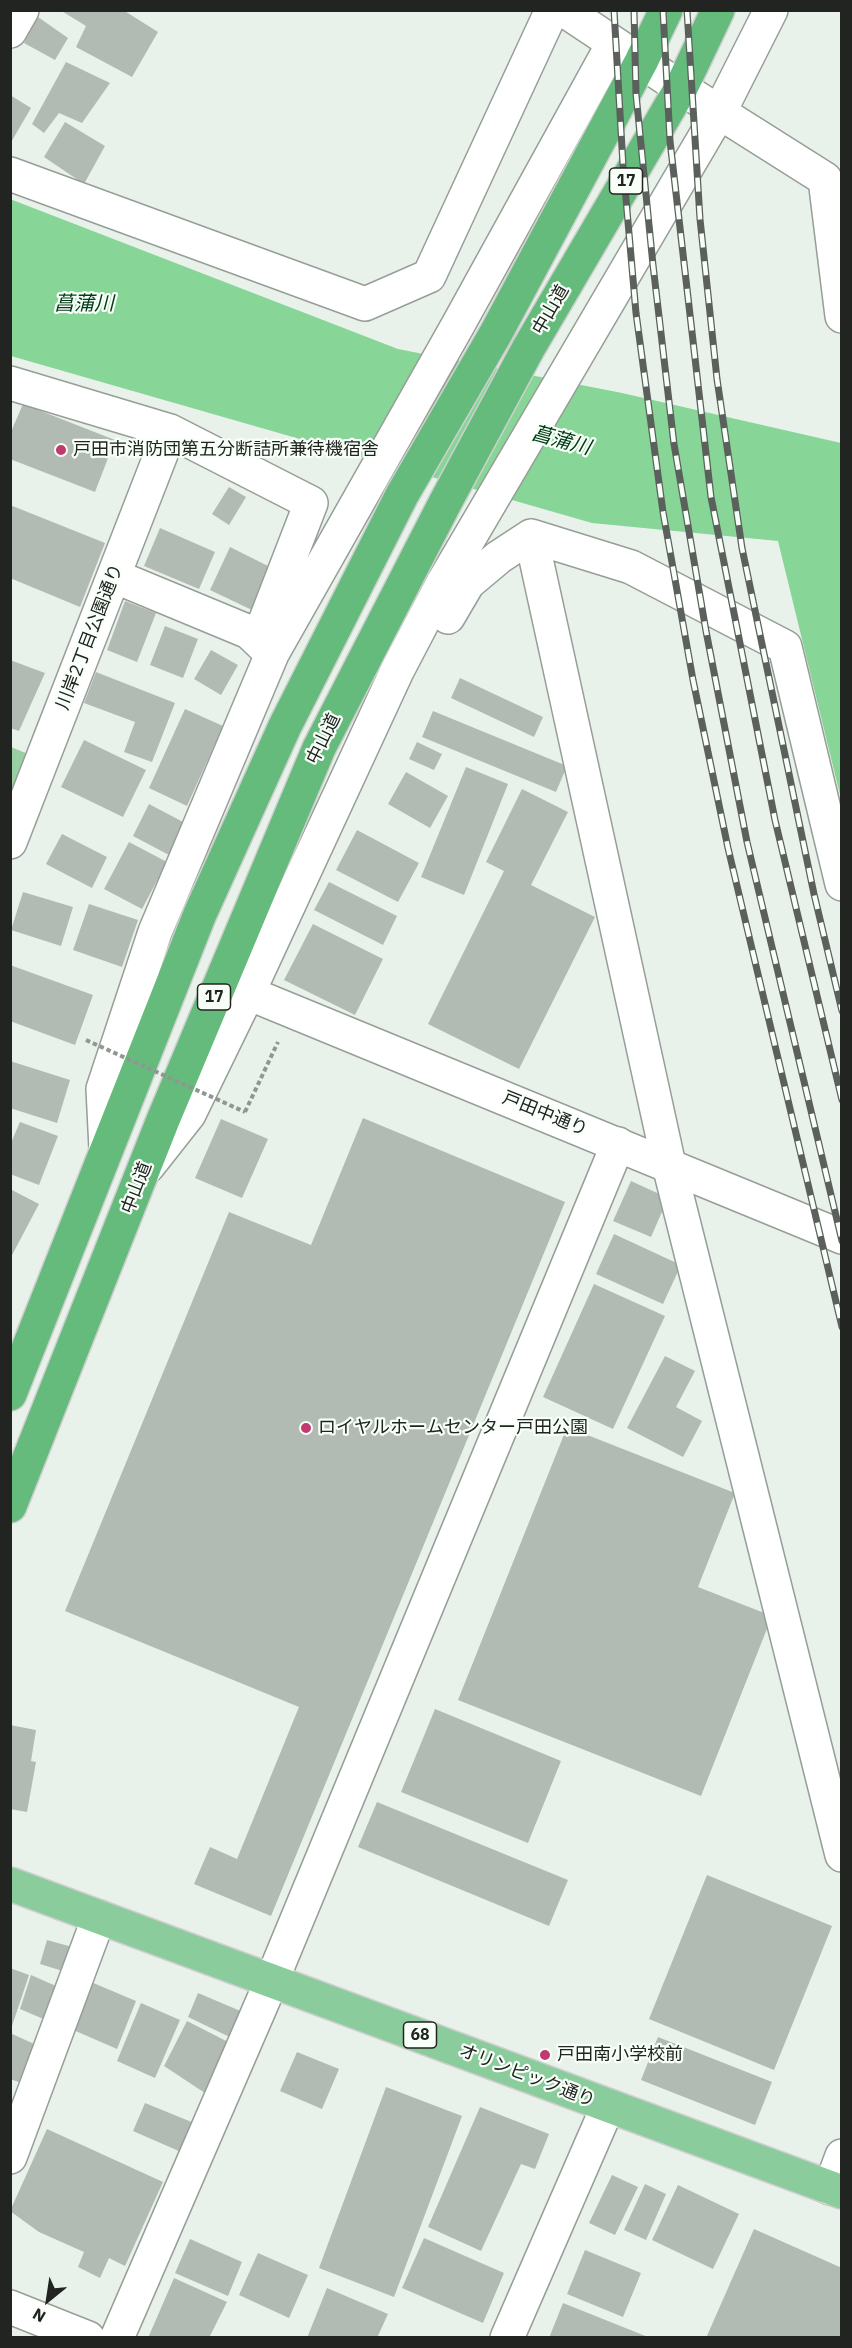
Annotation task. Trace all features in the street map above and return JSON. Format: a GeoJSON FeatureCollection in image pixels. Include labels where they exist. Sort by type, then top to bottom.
{"type":"FeatureCollection","features":[{"type":"Feature","properties":{"kind":"highway","name":"中山道"},"geometry":{"type":"LineString","coordinates":[[10,1394],[200,914],[271,757],[402,495],[496,333],[641,62],[666,10]]}},
{"type":"Feature","properties":{"kind":"highway","name":"中山道"},"geometry":{"type":"LineString","coordinates":[[10,1506],[141,1175],[319,748],[446,501],[528,349],[681,88],[718,10]]}},
{"type":"Feature","properties":{"kind":"main road","name":"オリンピック通り"},"geometry":{"type":"LineString","coordinates":[[10,1884],[836,2190]]}},
{"type":"Feature","properties":{"kind":"street"},"geometry":{"type":"LineString","coordinates":[[10,31],[22,10]]}},
{"type":"Feature","properties":{"kind":"street"},"geometry":{"type":"LineString","coordinates":[[10,174],[365,304],[429,276],[552,10]]}},
{"type":"Feature","properties":{"kind":"street"},"geometry":{"type":"LineString","coordinates":[[564,10],[613,44],[825,179],[842,316]]}},
{"type":"Feature","properties":{"kind":"street"},"geometry":{"type":"LineString","coordinates":[[141,1175],[189,1114],[248,993],[397,671],[444,581],[720,111],[771,10]]}},
{"type":"Feature","properties":{"kind":"street"},"geometry":{"type":"LineString","coordinates":[[265,647],[353,510],[613,44]]}},
{"type":"Feature","properties":{"kind":"street"},"geometry":{"type":"LineString","coordinates":[[10,382],[170,432],[311,503],[265,647],[154,932],[103,1089],[106,1149]]}},
{"type":"Feature","properties":{"kind":"street","name":"川岸2丁目公園通り"},"geometry":{"type":"LineString","coordinates":[[10,842],[170,432]]}},
{"type":"Feature","properties":{"kind":"street"},"geometry":{"type":"LineString","coordinates":[[397,671],[442,628],[468,583],[499,557],[531,536]]}},
{"type":"Feature","properties":{"kind":"street"},"geometry":{"type":"LineString","coordinates":[[531,536],[631,567],[785,647],[842,884]]}},
{"type":"Feature","properties":{"kind":"street"},"geometry":{"type":"LineString","coordinates":[[531,536],[669,1165],[842,1855]]}},
{"type":"Feature","properties":{"kind":"street"},"geometry":{"type":"LineString","coordinates":[[114,576],[249,632],[265,647]]}},
{"type":"Feature","properties":{"kind":"street","name":"戸田中通り"},"geometry":{"type":"LineString","coordinates":[[248,993],[842,1237]]}},
{"type":"Feature","properties":{"kind":"street"},"geometry":{"type":"LineString","coordinates":[[117,2337],[272,1980],[618,1144]]}},
{"type":"Feature","properties":{"kind":"street"},"geometry":{"type":"LineString","coordinates":[[10,2157],[99,1917]]}},
{"type":"Feature","properties":{"kind":"street"},"geometry":{"type":"LineString","coordinates":[[507,2337],[608,2106]]}},
{"type":"Feature","properties":{"kind":"street"},"geometry":{"type":"LineString","coordinates":[[836,2190],[842,2156]]}},
{"type":"Feature","properties":{"kind":"street"},"geometry":{"type":"LineString","coordinates":[[10,2307],[88,2337]]}},
{"type":"Feature","properties":{"kind":"path"},"geometry":{"type":"LineString","coordinates":[[86,1040],[245,1112],[266,1067]]}},
{"type":"Feature","properties":{"kind":"shaded area"},"geometry":{"type":"Polygon","coordinates":[[[11,747],[28,754],[11,801],[11,747]]]}},
{"type":"Feature","properties":{"kind":"water","name":"菖蒲川"},"geometry":{"type":"Polygon","coordinates":[[[10,199],[398,349],[622,393],[841,443],[841,799],[778,541],[592,523],[11,356],[10,199]]]}},
{"type":"Feature","properties":{"kind":"building"},"geometry":{"type":"Polygon","coordinates":[[[60,10],[123,10],[158,32],[132,77],[76,47],[86,26],[60,10]]]}},
{"type":"Feature","properties":{"kind":"building"},"geometry":{"type":"Polygon","coordinates":[[[38,17],[68,38],[55,60],[24,43],[38,17]]]}},
{"type":"Feature","properties":{"kind":"building"},"geometry":{"type":"Polygon","coordinates":[[[66,62],[110,83],[82,123],[59,113],[44,133],[32,124],[66,62]]]}},
{"type":"Feature","properties":{"kind":"building"},"geometry":{"type":"Polygon","coordinates":[[[10,95],[31,108],[10,144],[10,95]]]}},
{"type":"Feature","properties":{"kind":"building"},"geometry":{"type":"Polygon","coordinates":[[[65,122],[105,146],[84,184],[44,157],[65,122]]]}},
{"type":"Feature","properties":{"kind":"building","name":"戸田市消防団第五分断詰所兼待機宿舎"},"geometry":{"type":"Polygon","coordinates":[[[23,404],[115,440],[95,492],[10,459],[10,434],[23,404]]]}},
{"type":"Feature","properties":{"kind":"building"},"geometry":{"type":"Polygon","coordinates":[[[229,487],[246,497],[229,525],[212,514],[229,487]]]}},
{"type":"Feature","properties":{"kind":"building"},"geometry":{"type":"Polygon","coordinates":[[[10,505],[105,543],[80,607],[10,578],[10,505]]]}},
{"type":"Feature","properties":{"kind":"building"},"geometry":{"type":"Polygon","coordinates":[[[160,528],[215,552],[199,589],[144,566],[160,528]]]}},
{"type":"Feature","properties":{"kind":"building"},"geometry":{"type":"Polygon","coordinates":[[[230,547],[274,569],[254,611],[210,590],[230,547]]]}},
{"type":"Feature","properties":{"kind":"building"},"geometry":{"type":"Polygon","coordinates":[[[125,601],[156,613],[137,662],[107,650],[125,601]]]}},
{"type":"Feature","properties":{"kind":"building"},"geometry":{"type":"Polygon","coordinates":[[[165,626],[198,639],[183,678],[150,665],[165,626]]]}},
{"type":"Feature","properties":{"kind":"building"},"geometry":{"type":"Polygon","coordinates":[[[211,650],[238,665],[221,695],[194,679],[211,650]]]}},
{"type":"Feature","properties":{"kind":"building"},"geometry":{"type":"Polygon","coordinates":[[[10,660],[45,673],[19,731],[10,728],[10,660]]]}},
{"type":"Feature","properties":{"kind":"building"},"geometry":{"type":"Polygon","coordinates":[[[96,672],[175,703],[152,762],[124,752],[135,722],[84,703],[96,672]]]}},
{"type":"Feature","properties":{"kind":"building"},"geometry":{"type":"Polygon","coordinates":[[[460,678],[543,717],[534,737],[451,698],[460,678]]]}},
{"type":"Feature","properties":{"kind":"building"},"geometry":{"type":"Polygon","coordinates":[[[185,709],[223,726],[187,806],[149,788],[185,709]]]}},
{"type":"Feature","properties":{"kind":"building"},"geometry":{"type":"Polygon","coordinates":[[[433,711],[567,766],[556,792],[422,737],[433,711]]]}},
{"type":"Feature","properties":{"kind":"building"},"geometry":{"type":"Polygon","coordinates":[[[84,740],[146,770],[123,817],[61,787],[84,740]]]}},
{"type":"Feature","properties":{"kind":"building"},"geometry":{"type":"Polygon","coordinates":[[[417,742],[442,754],[434,770],[409,759],[417,742]]]}},
{"type":"Feature","properties":{"kind":"building"},"geometry":{"type":"Polygon","coordinates":[[[466,767],[508,784],[464,895],[421,877],[466,767]]]}},
{"type":"Feature","properties":{"kind":"building"},"geometry":{"type":"Polygon","coordinates":[[[406,772],[448,796],[430,828],[388,804],[406,772]]]}},
{"type":"Feature","properties":{"kind":"building"},"geometry":{"type":"Polygon","coordinates":[[[522,789],[568,812],[531,885],[595,917],[519,1069],[428,1024],[504,871],[486,862],[522,789]]]}},
{"type":"Feature","properties":{"kind":"building"},"geometry":{"type":"Polygon","coordinates":[[[149,804],[185,823],[169,855],[133,836],[149,804]]]}},
{"type":"Feature","properties":{"kind":"building"},"geometry":{"type":"Polygon","coordinates":[[[357,830],[419,863],[398,902],[336,870],[357,830]]]}},
{"type":"Feature","properties":{"kind":"building"},"geometry":{"type":"Polygon","coordinates":[[[62,834],[107,857],[92,888],[46,864],[62,834]]]}},
{"type":"Feature","properties":{"kind":"building"},"geometry":{"type":"Polygon","coordinates":[[[129,842],[167,862],[142,909],[104,889],[129,842]]]}},
{"type":"Feature","properties":{"kind":"building"},"geometry":{"type":"Polygon","coordinates":[[[329,882],[397,916],[383,945],[314,910],[329,882]]]}},
{"type":"Feature","properties":{"kind":"building"},"geometry":{"type":"Polygon","coordinates":[[[23,892],[73,907],[61,946],[11,930],[23,892]]]}},
{"type":"Feature","properties":{"kind":"building"},"geometry":{"type":"Polygon","coordinates":[[[89,904],[138,920],[122,967],[73,950],[89,904]]]}},
{"type":"Feature","properties":{"kind":"building"},"geometry":{"type":"Polygon","coordinates":[[[313,924],[383,959],[355,1015],[284,980],[313,924]]]}},
{"type":"Feature","properties":{"kind":"building"},"geometry":{"type":"Polygon","coordinates":[[[10,965],[93,995],[75,1045],[10,1021],[10,965]]]}},
{"type":"Feature","properties":{"kind":"building"},"geometry":{"type":"Polygon","coordinates":[[[10,1061],[70,1080],[57,1123],[10,1108],[10,1061]]]}},
{"type":"Feature","properties":{"kind":"building","name":"ロイヤルホームセンター戸田公園"},"geometry":{"type":"Polygon","coordinates":[[[363,1118],[565,1202],[271,1916],[194,1884],[210,1847],[237,1859],[299,1707],[65,1611],[229,1212],[311,1245],[363,1118]]]}},
{"type":"Feature","properties":{"kind":"building"},"geometry":{"type":"Polygon","coordinates":[[[221,1119],[268,1139],[242,1198],[195,1178],[221,1119]]]}},
{"type":"Feature","properties":{"kind":"building"},"geometry":{"type":"Polygon","coordinates":[[[20,1122],[58,1136],[39,1185],[10,1174],[10,1145],[20,1122]]]}},
{"type":"Feature","properties":{"kind":"building"},"geometry":{"type":"Polygon","coordinates":[[[631,1181],[668,1198],[651,1237],[613,1221],[631,1181]]]}},
{"type":"Feature","properties":{"kind":"building"},"geometry":{"type":"Polygon","coordinates":[[[10,1189],[39,1204],[10,1259],[10,1189]]]}},
{"type":"Feature","properties":{"kind":"building"},"geometry":{"type":"Polygon","coordinates":[[[614,1234],[681,1265],[663,1304],[596,1274],[614,1234]]]}},
{"type":"Feature","properties":{"kind":"building"},"geometry":{"type":"Polygon","coordinates":[[[594,1284],[665,1316],[613,1429],[543,1397],[594,1284]]]}},
{"type":"Feature","properties":{"kind":"building"},"geometry":{"type":"Polygon","coordinates":[[[665,1356],[695,1371],[676,1407],[702,1421],[683,1457],[627,1428],[665,1356]]]}},
{"type":"Feature","properties":{"kind":"building"},"geometry":{"type":"Polygon","coordinates":[[[567,1427],[735,1493],[698,1587],[772,1616],[701,1796],[458,1700],[567,1427]]]}},
{"type":"Feature","properties":{"kind":"building"},"geometry":{"type":"Polygon","coordinates":[[[435,1709],[561,1761],[528,1843],[401,1792],[435,1709]]]}},
{"type":"Feature","properties":{"kind":"building"},"geometry":{"type":"Polygon","coordinates":[[[10,1725],[36,1730],[31,1761],[36,1762],[27,1812],[10,1809],[10,1725]]]}},
{"type":"Feature","properties":{"kind":"building"},"geometry":{"type":"Polygon","coordinates":[[[377,1802],[568,1880],[549,1926],[358,1847],[377,1802]]]}},
{"type":"Feature","properties":{"kind":"building"},"geometry":{"type":"Polygon","coordinates":[[[707,1875],[832,1926],[774,2070],[649,2019],[707,1875]]]}},
{"type":"Feature","properties":{"kind":"building"},"geometry":{"type":"Polygon","coordinates":[[[47,1940],[76,1948],[69,1973],[40,1964],[47,1940]]]}},
{"type":"Feature","properties":{"kind":"building"},"geometry":{"type":"Polygon","coordinates":[[[10,1968],[29,1975],[11,2029],[10,2029],[10,1968]]]}},
{"type":"Feature","properties":{"kind":"building"},"geometry":{"type":"Polygon","coordinates":[[[31,1975],[65,1990],[55,2024],[20,2009],[31,1975]]]}},
{"type":"Feature","properties":{"kind":"building"},"geometry":{"type":"Polygon","coordinates":[[[91,1982],[136,2001],[117,2049],[71,2029],[91,1982]]]}},
{"type":"Feature","properties":{"kind":"building"},"geometry":{"type":"Polygon","coordinates":[[[198,1993],[250,2015],[238,2041],[188,2017],[198,1993]]]}},
{"type":"Feature","properties":{"kind":"building"},"geometry":{"type":"Polygon","coordinates":[[[141,2003],[180,2020],[155,2078],[117,2061],[141,2003]]]}},
{"type":"Feature","properties":{"kind":"building"},"geometry":{"type":"Polygon","coordinates":[[[187,2021],[238,2047],[211,2097],[164,2066],[187,2021]]]}},
{"type":"Feature","properties":{"kind":"building"},"geometry":{"type":"Polygon","coordinates":[[[10,2033],[43,2048],[30,2086],[10,2079],[10,2033]]]}},
{"type":"Feature","properties":{"kind":"building"},"geometry":{"type":"Polygon","coordinates":[[[658,2037],[772,2082],[755,2125],[641,2080],[658,2037]]]}},
{"type":"Feature","properties":{"kind":"building"},"geometry":{"type":"Polygon","coordinates":[[[297,2052],[339,2069],[322,2109],[280,2091],[297,2052]]]}},
{"type":"Feature","properties":{"kind":"building"},"geometry":{"type":"Polygon","coordinates":[[[386,2087],[462,2116],[394,2297],[319,2268],[386,2087]]]}},
{"type":"Feature","properties":{"kind":"building"},"geometry":{"type":"Polygon","coordinates":[[[145,2103],[194,2123],[181,2152],[133,2131],[145,2103]]]}},
{"type":"Feature","properties":{"kind":"building"},"geometry":{"type":"Polygon","coordinates":[[[480,2107],[549,2134],[535,2169],[521,2164],[481,2251],[428,2227],[480,2107]]]}},
{"type":"Feature","properties":{"kind":"building"},"geometry":{"type":"Polygon","coordinates":[[[47,2129],[163,2182],[125,2266],[109,2258],[100,2278],[78,2267],[84,2252],[39,2232],[10,2211],[47,2129]]]}},
{"type":"Feature","properties":{"kind":"building"},"geometry":{"type":"Polygon","coordinates":[[[612,2175],[638,2187],[615,2235],[589,2223],[612,2175]]]}},
{"type":"Feature","properties":{"kind":"building"},"geometry":{"type":"Polygon","coordinates":[[[645,2184],[666,2194],[646,2240],[624,2230],[645,2184]]]}},
{"type":"Feature","properties":{"kind":"building"},"geometry":{"type":"Polygon","coordinates":[[[678,2185],[739,2214],[713,2269],[652,2240],[678,2185]]]}},
{"type":"Feature","properties":{"kind":"building"},"geometry":{"type":"Polygon","coordinates":[[[754,2229],[842,2268],[842,2338],[706,2338],[754,2229]]]}},
{"type":"Feature","properties":{"kind":"building"},"geometry":{"type":"Polygon","coordinates":[[[424,2238],[504,2273],[483,2323],[402,2288],[424,2238]]]}},
{"type":"Feature","properties":{"kind":"building"},"geometry":{"type":"Polygon","coordinates":[[[190,2239],[242,2262],[228,2296],[175,2273],[190,2239]]]}},
{"type":"Feature","properties":{"kind":"building"},"geometry":{"type":"Polygon","coordinates":[[[585,2250],[641,2273],[623,2317],[567,2294],[585,2250]]]}},
{"type":"Feature","properties":{"kind":"building"},"geometry":{"type":"Polygon","coordinates":[[[258,2253],[308,2275],[289,2318],[239,2295],[258,2253]]]}},
{"type":"Feature","properties":{"kind":"building"},"geometry":{"type":"Polygon","coordinates":[[[174,2278],[227,2302],[209,2338],[148,2338],[174,2278]]]}},
{"type":"Feature","properties":{"kind":"building"},"geometry":{"type":"Polygon","coordinates":[[[327,2288],[388,2314],[377,2338],[307,2338],[327,2288]]]}},
{"type":"Feature","properties":{"kind":"building"},"geometry":{"type":"Polygon","coordinates":[[[563,2303],[648,2337],[648,2338],[549,2338],[563,2303]]]}},
{"type":"Feature","properties":{"kind":"railway"},"geometry":{"type":"LineString","coordinates":[[614,10],[623,165],[636,313],[663,512],[693,680],[728,848],[842,1327]]}},
{"type":"Feature","properties":{"kind":"railway"},"geometry":{"type":"LineString","coordinates":[[634,10],[636,94],[674,444],[706,631],[747,842],[842,1241]]}},
{"type":"Feature","properties":{"kind":"railway"},"geometry":{"type":"LineString","coordinates":[[663,10],[670,141],[711,497],[775,820],[842,1100]]}},
{"type":"Feature","properties":{"kind":"railway"},"geometry":{"type":"LineString","coordinates":[[687,10],[700,219],[717,379],[742,548],[814,894],[842,1011]]}},
{"type":"Feature","properties":{"kind":"place","name":"戸田市消防団第五分断詰所兼待機宿舎"},"geometry":{"type":"Point","coordinates":[61,450]}},
{"type":"Feature","properties":{"kind":"place","name":"ロイヤルホームセンター戸田公園"},"geometry":{"type":"Point","coordinates":[306,1428]}},
{"type":"Feature","properties":{"kind":"place","name":"戸田南小学校前"},"geometry":{"type":"Point","coordinates":[545,2055]}}]}
